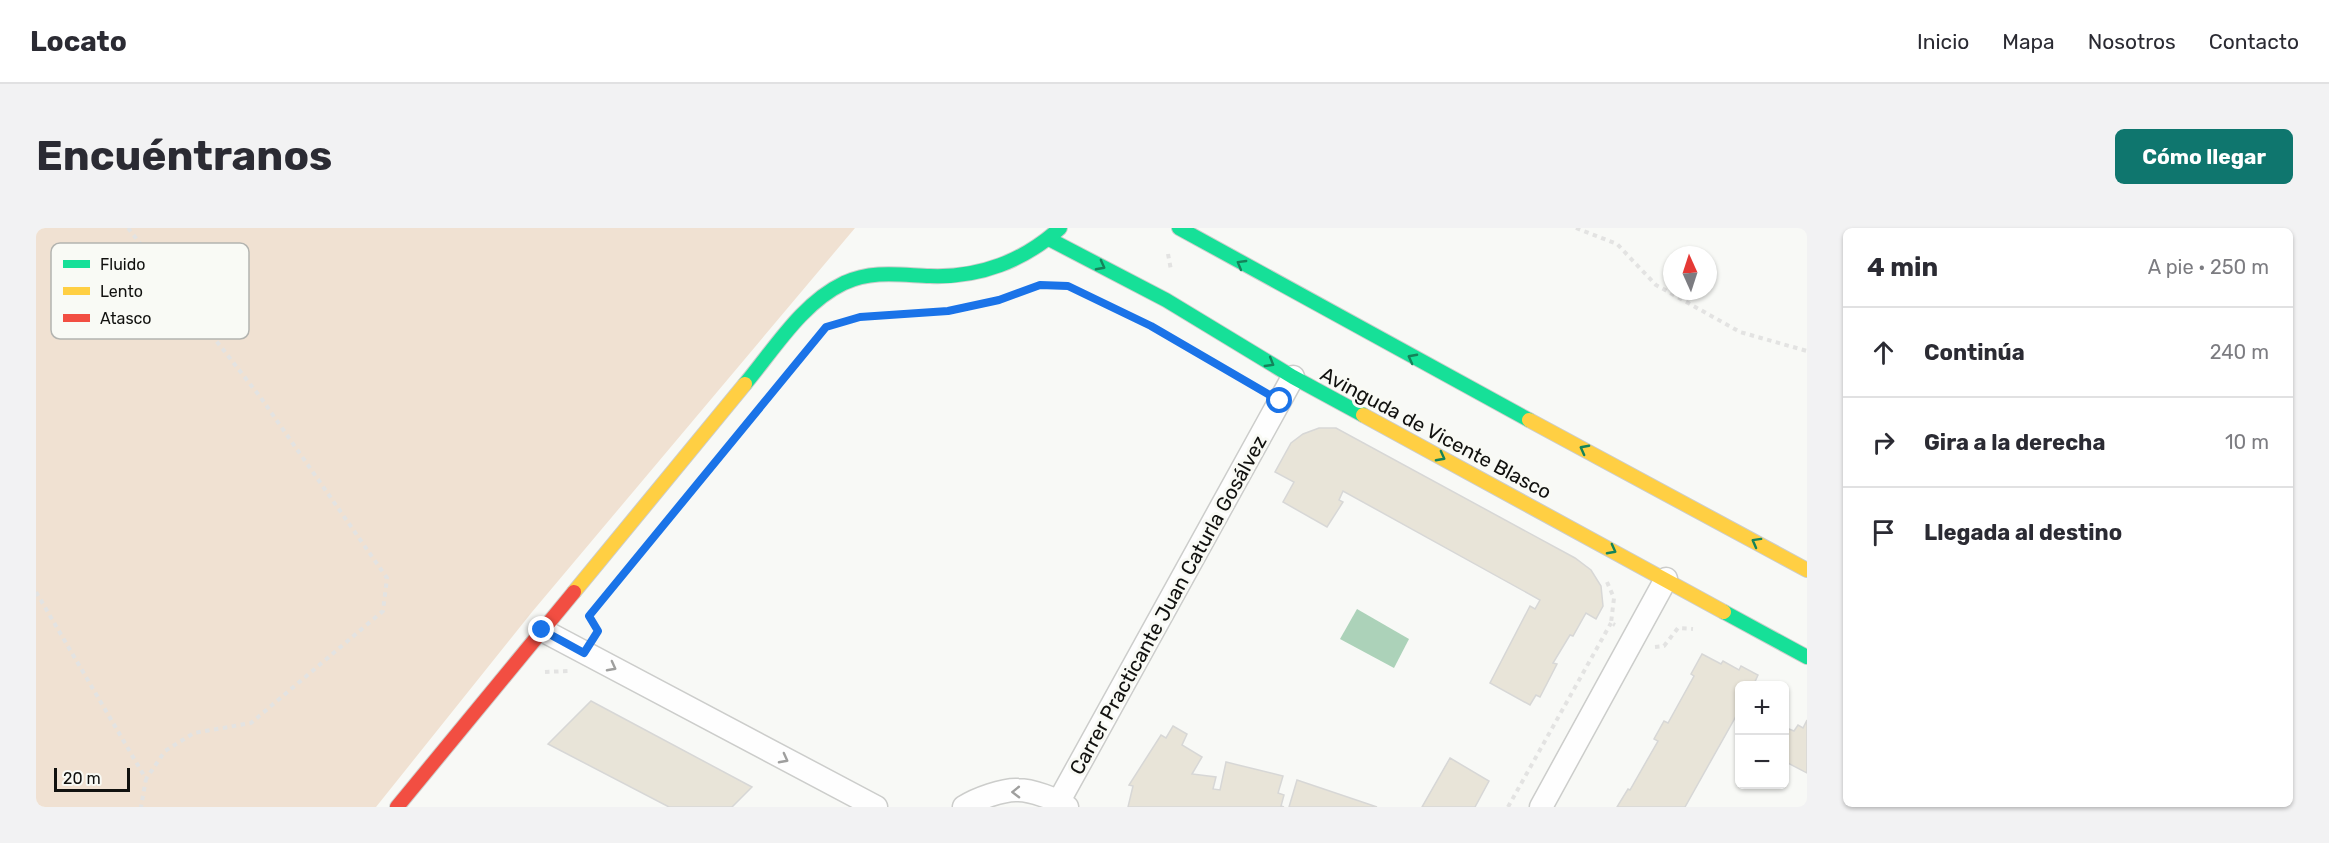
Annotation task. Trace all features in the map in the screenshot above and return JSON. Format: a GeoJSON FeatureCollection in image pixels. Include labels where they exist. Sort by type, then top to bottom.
{"type":"FeatureCollection","features":[{"type":"Feature","properties":{"kind":"street"},"geometry":{"type":"LineString","coordinates":[[397,807],[812,303],[838,285],[867,275],[900,273],[932,277],[976,272],[1013,261],[1049,239],[1060,228]]}},
{"type":"Feature","properties":{"kind":"street"},"geometry":{"type":"LineString","coordinates":[[1179,228],[1310,304],[1807,570]]}},
{"type":"Feature","properties":{"kind":"street","name":"Avinguda de Vicente Blasco"},"geometry":{"type":"LineString","coordinates":[[1049,239],[1166,300],[1293,377],[1807,657]]}},
{"type":"Feature","properties":{"kind":"street","name":"Carrer Practicante Juan Caturla Gosálvez"},"geometry":{"type":"LineString","coordinates":[[1063,804],[1293,377]]}},
{"type":"Feature","properties":{"kind":"street"},"geometry":{"type":"LineString","coordinates":[[1541,807],[1666,579]]}},
{"type":"Feature","properties":{"kind":"street"},"geometry":{"type":"LineString","coordinates":[[542,630],[876,807]]}},
{"type":"Feature","properties":{"kind":"street"},"geometry":{"type":"LineString","coordinates":[[964,807],[972,801],[1018,789],[1063,804]]}},
{"type":"Feature","properties":{"kind":"path"},"geometry":{"type":"LineString","coordinates":[[129,228],[141,243]]}},
{"type":"Feature","properties":{"kind":"path"},"geometry":{"type":"LineString","coordinates":[[1576,228],[1617,244],[1656,285],[1740,332],[1807,351]]}},
{"type":"Feature","properties":{"kind":"path"},"geometry":{"type":"LineString","coordinates":[[826,327],[860,317],[948,311],[999,300],[1040,285],[1068,286],[1110,306]]}},
{"type":"Feature","properties":{"kind":"path"},"geometry":{"type":"LineString","coordinates":[[141,807],[146,779],[165,751],[195,733],[251,723],[383,611],[387,578],[261,398],[215,339]]}},
{"type":"Feature","properties":{"kind":"path"},"geometry":{"type":"LineString","coordinates":[[1508,807],[1611,623],[1614,598],[1606,581]]}},
{"type":"Feature","properties":{"kind":"path"},"geometry":{"type":"LineString","coordinates":[[36,592],[146,779]]}},
{"type":"Feature","properties":{"kind":"path"},"geometry":{"type":"LineString","coordinates":[[542,672],[572,671],[598,631],[589,616]]}},
{"type":"Feature","properties":{"kind":"path"},"geometry":{"type":"LineString","coordinates":[[1611,623],[1650,647],[1664,646],[1678,628],[1700,629]]}},
{"type":"Feature","properties":{"kind":"shaded area"},"geometry":{"type":"Polygon","coordinates":[[[36,228],[855,228],[532,612],[376,807],[36,807],[36,228]]]}},
{"type":"Feature","properties":{"kind":"shaded area"},"geometry":{"type":"Polygon","coordinates":[[[1357,609],[1409,639],[1394,668],[1340,639],[1357,609]]]}},
{"type":"Feature","properties":{"kind":"building"},"geometry":{"type":"Polygon","coordinates":[[[1319,428],[1336,428],[1575,558],[1591,570],[1601,586],[1603,606],[1596,619],[1586,613],[1573,636],[1570,635],[1553,663],[1557,664],[1540,697],[1536,695],[1530,705],[1490,683],[1530,606],[1535,609],[1540,600],[1343,491],[1339,500],[1343,502],[1327,527],[1283,502],[1294,482],[1275,472],[1291,443],[1303,434],[1319,428]]]}},
{"type":"Feature","properties":{"kind":"building"},"geometry":{"type":"Polygon","coordinates":[[[1702,654],[1721,664],[1723,661],[1739,670],[1741,666],[1758,675],[1755,681],[1735,681],[1735,718],[1685,807],[1617,807],[1628,789],[1630,790],[1658,741],[1654,739],[1664,721],[1668,723],[1694,676],[1691,674],[1702,654]]]}},
{"type":"Feature","properties":{"kind":"building"},"geometry":{"type":"Polygon","coordinates":[[[591,701],[752,787],[732,807],[669,807],[548,744],[591,701]]]}},
{"type":"Feature","properties":{"kind":"building"},"geometry":{"type":"Polygon","coordinates":[[[1807,720],[1807,773],[1789,764],[1789,729],[1794,731],[1798,725],[1803,728],[1807,720]]]}},
{"type":"Feature","properties":{"kind":"building"},"geometry":{"type":"Polygon","coordinates":[[[1173,726],[1187,734],[1182,745],[1202,757],[1192,774],[1216,777],[1213,789],[1220,790],[1226,762],[1283,776],[1278,793],[1284,795],[1281,806],[1284,807],[1128,807],[1133,786],[1129,785],[1161,735],[1166,738],[1173,726]]]}},
{"type":"Feature","properties":{"kind":"building"},"geometry":{"type":"Polygon","coordinates":[[[1450,758],[1489,781],[1475,807],[1422,807],[1450,758]]]}},
{"type":"Feature","properties":{"kind":"building"},"geometry":{"type":"Polygon","coordinates":[[[1297,780],[1377,807],[1289,807],[1297,780]]]}},
{"type":"Feature","properties":{"kind":"traffic: fast"},"geometry":{"type":"LineString","coordinates":[[745,384],[802,314],[815,302],[844,283],[865,276],[897,274],[948,276],[983,270],[1000,265],[1031,250],[1060,228]]}},
{"type":"Feature","properties":{"kind":"traffic: fast"},"geometry":{"type":"LineString","coordinates":[[1179,228],[1529,420]]}},
{"type":"Feature","properties":{"kind":"traffic: fast"},"geometry":{"type":"LineString","coordinates":[[1049,239],[1166,300],[1293,377],[1363,415]]}},
{"type":"Feature","properties":{"kind":"traffic: fast"},"geometry":{"type":"LineString","coordinates":[[1724,612],[1807,657]]}},
{"type":"Feature","properties":{"kind":"traffic: slow"},"geometry":{"type":"LineString","coordinates":[[574,592],[745,384]]}},
{"type":"Feature","properties":{"kind":"traffic: slow"},"geometry":{"type":"LineString","coordinates":[[1363,415],[1724,612]]}},
{"type":"Feature","properties":{"kind":"traffic: slow"},"geometry":{"type":"LineString","coordinates":[[1529,420],[1807,570]]}},
{"type":"Feature","properties":{"kind":"traffic: jam"},"geometry":{"type":"LineString","coordinates":[[397,807],[574,592]]}},
{"type":"Feature","properties":{"kind":"route"},"geometry":{"type":"LineString","coordinates":[[542,630],[584,653],[598,631],[589,616],[826,327],[860,317],[948,311],[999,300],[1040,285],[1068,286],[1151,326],[1280,401]]}}]}
